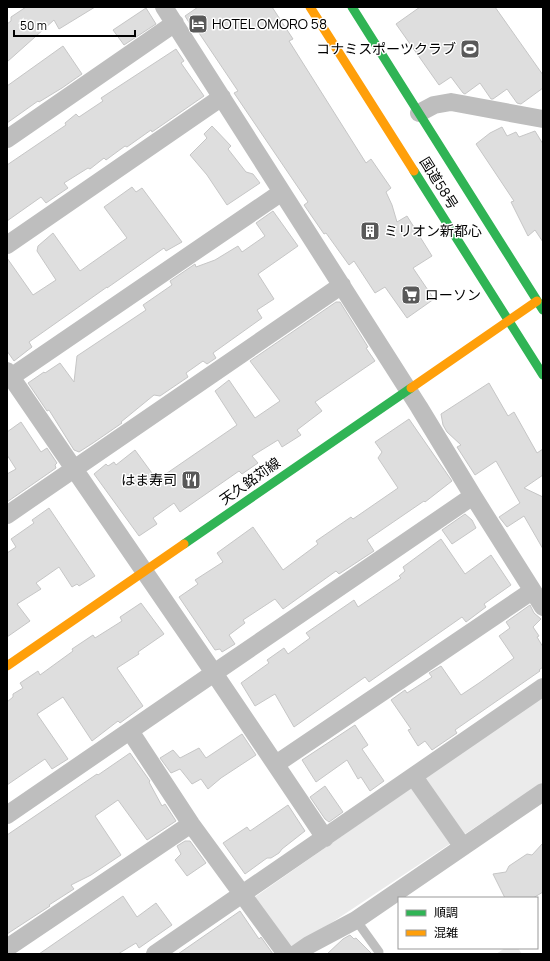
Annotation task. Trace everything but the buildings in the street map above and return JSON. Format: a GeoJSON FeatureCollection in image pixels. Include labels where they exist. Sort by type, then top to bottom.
{"type":"FeatureCollection","features":[{"type":"Feature","properties":{"kind":"main road","name":"国道58号"},"geometry":{"type":"LineString","coordinates":[[310,7],[543,375]]}},
{"type":"Feature","properties":{"kind":"main road","name":"国道58号"},"geometry":{"type":"LineString","coordinates":[[352,7],[541,303]]}},
{"type":"Feature","properties":{"kind":"main road","name":"天久銘苅線"},"geometry":{"type":"LineString","coordinates":[[7,666],[509,321],[541,303]]}},
{"type":"Feature","properties":{"kind":"street"},"geometry":{"type":"LineString","coordinates":[[164,7],[342,285],[543,607]]}},
{"type":"Feature","properties":{"kind":"street"},"geometry":{"type":"LineString","coordinates":[[7,139],[176,24]]}},
{"type":"Feature","properties":{"kind":"street"},"geometry":{"type":"LineString","coordinates":[[7,245],[222,97]]}},
{"type":"Feature","properties":{"kind":"street"},"geometry":{"type":"LineString","coordinates":[[419,113],[434,105],[451,102],[543,119]]}},
{"type":"Feature","properties":{"kind":"street"},"geometry":{"type":"LineString","coordinates":[[282,192],[9,374],[325,838]]}},
{"type":"Feature","properties":{"kind":"street"},"geometry":{"type":"LineString","coordinates":[[7,515],[342,285]]}},
{"type":"Feature","properties":{"kind":"street"},"geometry":{"type":"LineString","coordinates":[[7,815],[473,496]]}},
{"type":"Feature","properties":{"kind":"street"},"geometry":{"type":"LineString","coordinates":[[276,764],[532,591]]}},
{"type":"Feature","properties":{"kind":"street"},"geometry":{"type":"LineString","coordinates":[[156,954],[543,687]]}},
{"type":"Feature","properties":{"kind":"street"},"geometry":{"type":"LineString","coordinates":[[130,731],[191,824],[286,954]]}},
{"type":"Feature","properties":{"kind":"street"},"geometry":{"type":"LineString","coordinates":[[414,776],[462,847]]}},
{"type":"Feature","properties":{"kind":"street"},"geometry":{"type":"LineString","coordinates":[[296,954],[309,945],[356,920],[543,792]]}},
{"type":"Feature","properties":{"kind":"street"},"geometry":{"type":"LineString","coordinates":[[7,948],[191,824]]}},
{"type":"Feature","properties":{"kind":"lane"},"geometry":{"type":"LineString","coordinates":[[356,920],[379,952]]}},
{"type":"Feature","properties":{"kind":"shaded area"},"geometry":{"type":"Polygon","coordinates":[[[543,695],[543,782],[289,951],[255,897],[543,695]]]}},
{"type":"Feature","properties":{"kind":"shaded area"},"geometry":{"type":"Polygon","coordinates":[[[504,949],[519,949],[522,954],[496,954],[504,949]]]}},
{"type":"Feature","properties":{"kind":"traffic: fast"},"geometry":{"type":"LineString","coordinates":[[352,7],[543,310]]}},
{"type":"Feature","properties":{"kind":"traffic: fast"},"geometry":{"type":"LineString","coordinates":[[414,171],[543,375]]}},
{"type":"Feature","properties":{"kind":"traffic: fast"},"geometry":{"type":"LineString","coordinates":[[184,544],[411,388]]}},
{"type":"Feature","properties":{"kind":"traffic: slow"},"geometry":{"type":"LineString","coordinates":[[310,7],[414,171]]}},
{"type":"Feature","properties":{"kind":"traffic: slow"},"geometry":{"type":"LineString","coordinates":[[411,388],[537,301]]}},
{"type":"Feature","properties":{"kind":"traffic: slow"},"geometry":{"type":"LineString","coordinates":[[7,666],[184,544]]}},
{"type":"Feature","properties":{"kind":"place","name":"HOTEL OMORO 58"},"geometry":{"type":"Point","coordinates":[198,24]}},
{"type":"Feature","properties":{"kind":"place","name":"コナミスポーツクラブ"},"geometry":{"type":"Point","coordinates":[470,49]}},
{"type":"Feature","properties":{"kind":"place","name":"ミリオン新都心"},"geometry":{"type":"Point","coordinates":[370,231]}},
{"type":"Feature","properties":{"kind":"place","name":"ローソン"},"geometry":{"type":"Point","coordinates":[411,295]}},
{"type":"Feature","properties":{"kind":"place","name":"はま寿司"},"geometry":{"type":"Point","coordinates":[191,480]}}]}
